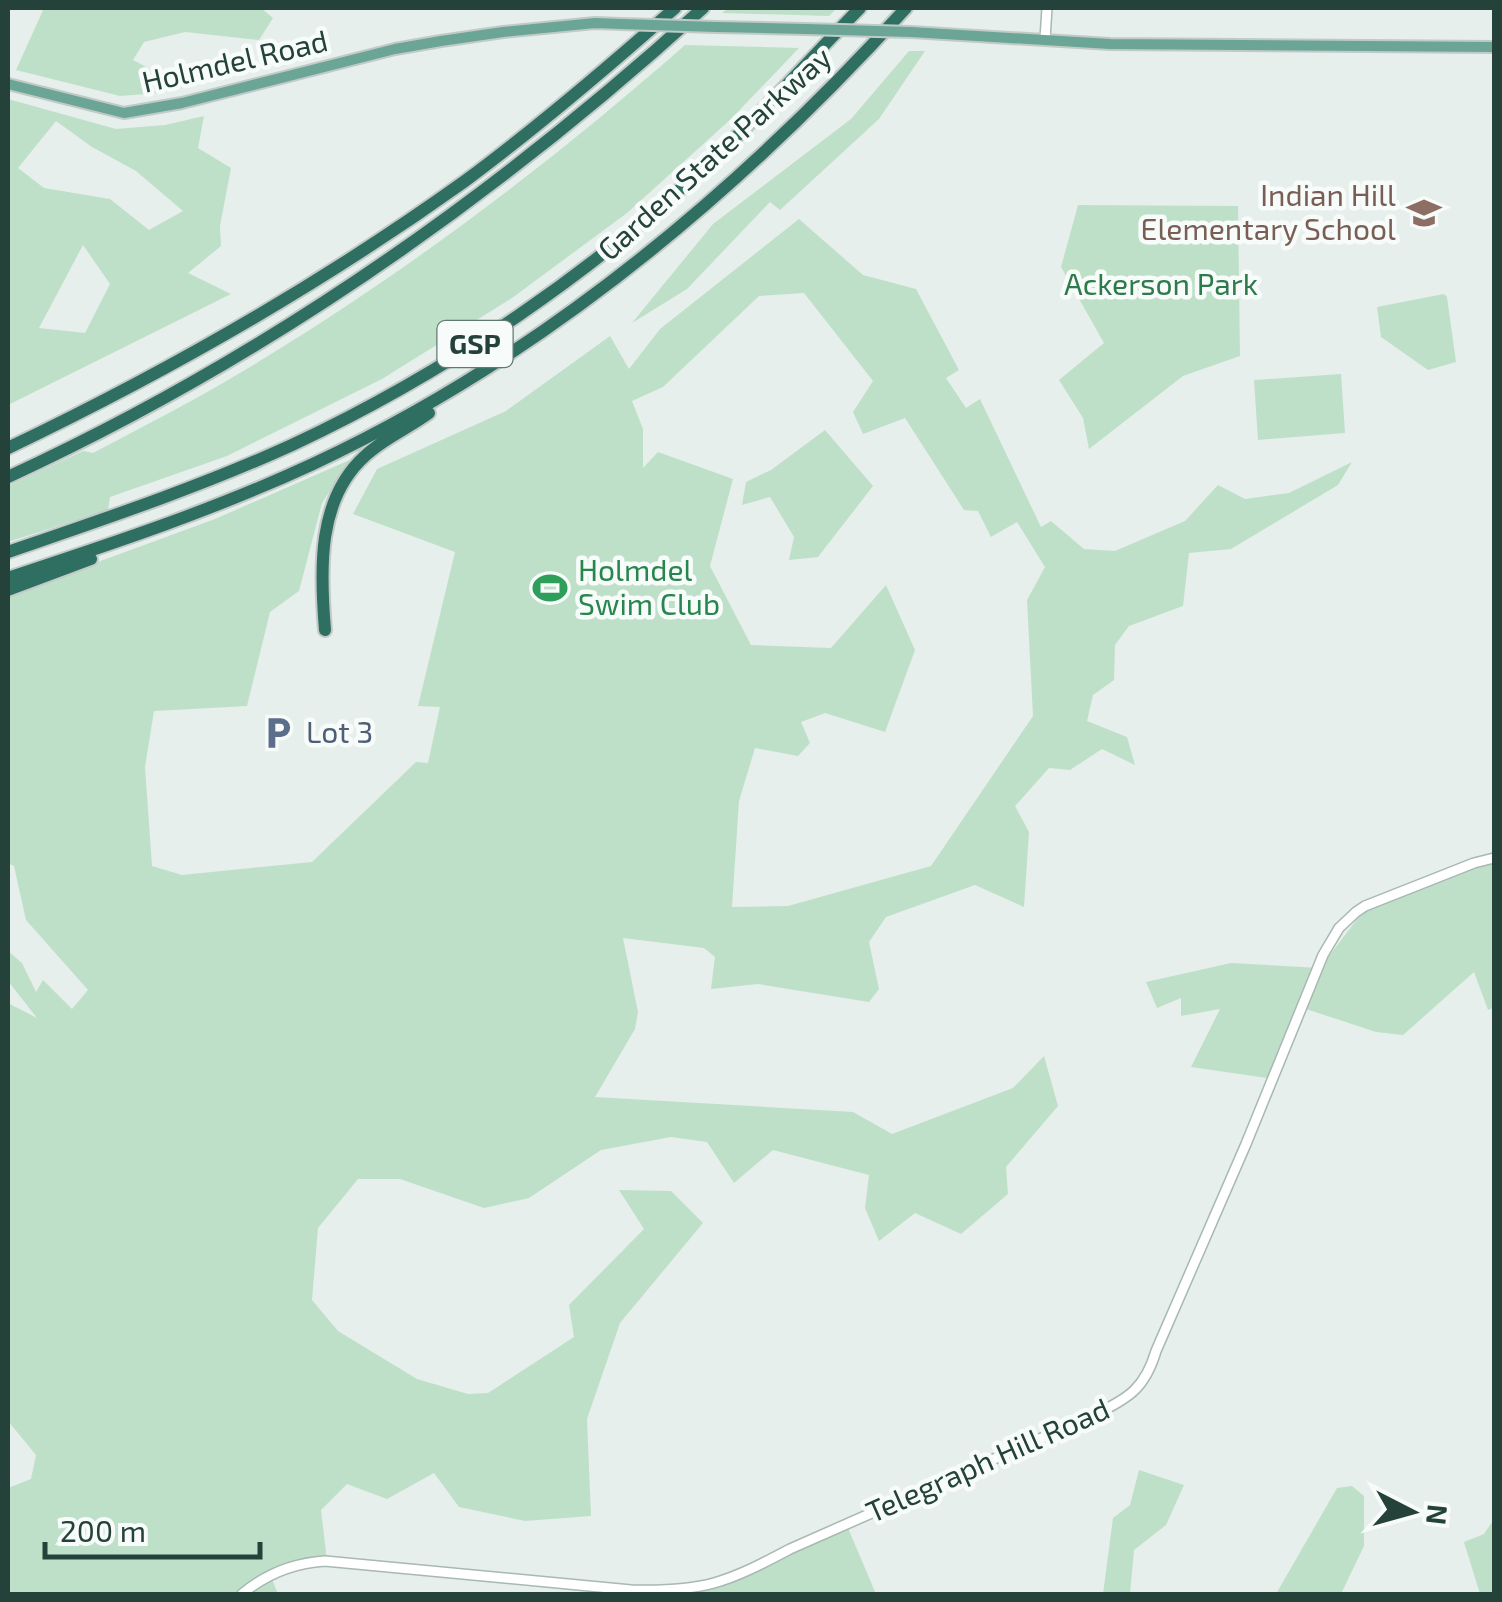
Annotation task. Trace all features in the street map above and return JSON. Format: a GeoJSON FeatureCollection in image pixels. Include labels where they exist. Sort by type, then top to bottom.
{"type":"FeatureCollection","features":[{"type":"Feature","properties":{"kind":"highway"},"geometry":{"type":"LineString","coordinates":[[8,448],[212,342],[380,240],[533,129],[675,8]]}},
{"type":"Feature","properties":{"kind":"highway"},"geometry":{"type":"LineString","coordinates":[[8,477],[183,387],[296,321],[382,264],[468,204],[570,124],[703,8]]}},
{"type":"Feature","properties":{"kind":"highway","name":"Garden State Parkway"},"geometry":{"type":"LineString","coordinates":[[8,552],[190,488],[292,445],[390,394],[484,338],[586,266],[682,187],[762,111],[860,8]]}},
{"type":"Feature","properties":{"kind":"highway","name":"Garden State Parkway"},"geometry":{"type":"LineString","coordinates":[[8,578],[217,506],[316,463],[456,388],[568,315],[673,234],[780,136],[906,8]]}},
{"type":"Feature","properties":{"kind":"highway"},"geometry":{"type":"LineString","coordinates":[[325,630],[324,543],[339,490],[370,452],[426,416],[456,388]]}},
{"type":"Feature","properties":{"kind":"highway"},"geometry":{"type":"LineString","coordinates":[[8,590],[100,556],[142,532]]}},
{"type":"Feature","properties":{"kind":"main road","name":"Holmdel Road"},"geometry":{"type":"LineString","coordinates":[[8,84],[124,112],[182,103],[441,40],[596,23],[911,32],[1110,44],[1494,47]]}},
{"type":"Feature","properties":{"kind":"street"},"geometry":{"type":"LineString","coordinates":[[1044,39],[1047,8]]}},
{"type":"Feature","properties":{"kind":"street","name":"Telegraph Hill Road"},"geometry":{"type":"LineString","coordinates":[[242,1594],[286,1568],[325,1561],[631,1590],[704,1587],[741,1575],[790,1549],[1130,1396],[1150,1370],[1332,938],[1347,919],[1365,906],[1474,862],[1494,858]]}},
{"type":"Feature","properties":{"kind":"green space"},"geometry":{"type":"Polygon","coordinates":[[[44,8],[261,8],[273,18],[259,40],[185,32],[144,42],[133,60],[185,87],[120,96],[16,70],[44,8]]]}},
{"type":"Feature","properties":{"kind":"green space"},"geometry":{"type":"Polygon","coordinates":[[[728,8],[835,10],[829,16],[722,13],[728,8]]]}},
{"type":"Feature","properties":{"kind":"green space"},"geometry":{"type":"Polygon","coordinates":[[[685,45],[799,48],[731,119],[627,213],[512,298],[382,379],[227,456],[110,497],[108,510],[8,542],[8,486],[83,451],[93,453],[164,416],[352,302],[523,179],[685,45]]]}},
{"type":"Feature","properties":{"kind":"green space"},"geometry":{"type":"Polygon","coordinates":[[[909,51],[925,51],[879,119],[780,210],[770,202],[687,289],[632,323],[713,224],[851,119],[909,51]]]}},
{"type":"Feature","properties":{"kind":"green space"},"geometry":{"type":"Polygon","coordinates":[[[8,99],[116,129],[165,125],[204,116],[198,148],[231,168],[220,226],[221,246],[188,273],[231,294],[8,405],[8,99]],[[56,121],[18,168],[44,188],[110,199],[149,230],[183,211],[136,171],[56,121]],[[83,245],[39,328],[85,333],[110,284],[83,245]]]}},
{"type":"Feature","properties":{"kind":"green space","name":"Ackerson Park"},"geometry":{"type":"Polygon","coordinates":[[[1078,205],[1238,206],[1240,356],[1183,376],[1089,449],[1083,418],[1059,380],[1104,343],[1061,267],[1078,205]]]}},
{"type":"Feature","properties":{"kind":"green space"},"geometry":{"type":"Polygon","coordinates":[[[799,219],[863,275],[916,289],[959,370],[946,378],[966,408],[980,399],[1041,527],[1051,521],[1084,549],[1115,551],[1185,521],[1218,485],[1245,499],[1289,493],[1352,462],[1338,485],[1231,549],[1189,553],[1183,606],[1129,626],[1115,645],[1114,680],[1093,695],[1087,721],[1127,737],[1135,765],[1102,749],[1070,770],[1049,768],[1015,806],[1029,832],[1024,907],[975,885],[886,917],[869,942],[879,989],[869,1002],[758,984],[711,989],[715,957],[704,948],[623,938],[638,1012],[635,1029],[595,1097],[853,1112],[892,1134],[1013,1088],[1044,1056],[1058,1106],[1006,1167],[1008,1194],[961,1234],[915,1213],[879,1241],[865,1208],[869,1175],[773,1150],[734,1183],[707,1142],[671,1137],[601,1150],[529,1198],[484,1208],[400,1179],[358,1179],[318,1228],[312,1300],[338,1331],[417,1379],[468,1394],[488,1393],[574,1337],[569,1305],[644,1229],[619,1190],[671,1191],[703,1223],[620,1323],[587,1419],[591,1516],[525,1521],[459,1507],[434,1473],[387,1499],[347,1484],[321,1510],[327,1561],[271,1577],[278,1594],[8,1594],[8,1488],[31,1479],[36,1455],[8,1421],[8,1003],[37,1018],[8,981],[8,951],[22,963],[36,992],[43,980],[72,1009],[88,990],[26,920],[14,866],[8,863],[8,595],[215,519],[352,459],[322,503],[299,591],[270,612],[247,706],[154,711],[145,767],[152,866],[182,875],[312,862],[416,762],[428,763],[440,707],[418,706],[455,552],[353,514],[377,469],[506,411],[610,336],[629,369],[660,329],[799,219]],[[804,293],[759,296],[663,387],[632,401],[643,429],[643,468],[658,452],[733,479],[710,566],[751,645],[831,648],[886,585],[915,650],[885,732],[825,713],[801,722],[810,743],[798,756],[755,748],[739,801],[732,907],[788,906],[931,866],[1033,716],[1027,600],[1045,567],[1017,522],[991,537],[978,511],[964,510],[905,418],[863,434],[853,412],[873,381],[804,293]]]}},
{"type":"Feature","properties":{"kind":"green space"},"geometry":{"type":"Polygon","coordinates":[[[1444,294],[1456,362],[1428,370],[1381,337],[1377,307],[1444,294]]]}},
{"type":"Feature","properties":{"kind":"green space"},"geometry":{"type":"Polygon","coordinates":[[[1341,374],[1345,433],[1258,440],[1254,380],[1341,374]]]}},
{"type":"Feature","properties":{"kind":"green space"},"geometry":{"type":"Polygon","coordinates":[[[825,430],[873,486],[818,557],[789,560],[794,537],[770,497],[742,505],[746,482],[771,470],[825,430]]]}},
{"type":"Feature","properties":{"kind":"green space"},"geometry":{"type":"Polygon","coordinates":[[[1494,859],[1494,1008],[1488,1010],[1474,972],[1403,1035],[1376,1032],[1303,1008],[1274,1079],[1191,1067],[1220,1009],[1181,1016],[1181,998],[1157,1008],[1146,982],[1231,963],[1320,968],[1370,902],[1494,859]]]}},
{"type":"Feature","properties":{"kind":"green space"},"geometry":{"type":"Polygon","coordinates":[[[1139,1470],[1184,1485],[1166,1525],[1134,1550],[1130,1594],[1103,1594],[1113,1518],[1130,1505],[1139,1470]]]}},
{"type":"Feature","properties":{"kind":"green space"},"geometry":{"type":"Polygon","coordinates":[[[1352,1486],[1364,1496],[1364,1546],[1341,1594],[1276,1594],[1337,1488],[1352,1486]]]}},
{"type":"Feature","properties":{"kind":"green space"},"geometry":{"type":"Polygon","coordinates":[[[1494,1519],[1494,1594],[1480,1594],[1464,1542],[1484,1534],[1494,1519]]]}},
{"type":"Feature","properties":{"kind":"green space"},"geometry":{"type":"Polygon","coordinates":[[[845,1521],[876,1594],[701,1594],[700,1590],[845,1521]]]}},
{"type":"Feature","properties":{"kind":"place","name":"Indian Hill Elementary School"},"geometry":{"type":"Point","coordinates":[1424,213]}},
{"type":"Feature","properties":{"kind":"place","name":"Holmdel Swim Club"},"geometry":{"type":"Point","coordinates":[550,588]}},
{"type":"Feature","properties":{"kind":"place","name":"Lot 3"},"geometry":{"type":"Point","coordinates":[278,733]}}]}
